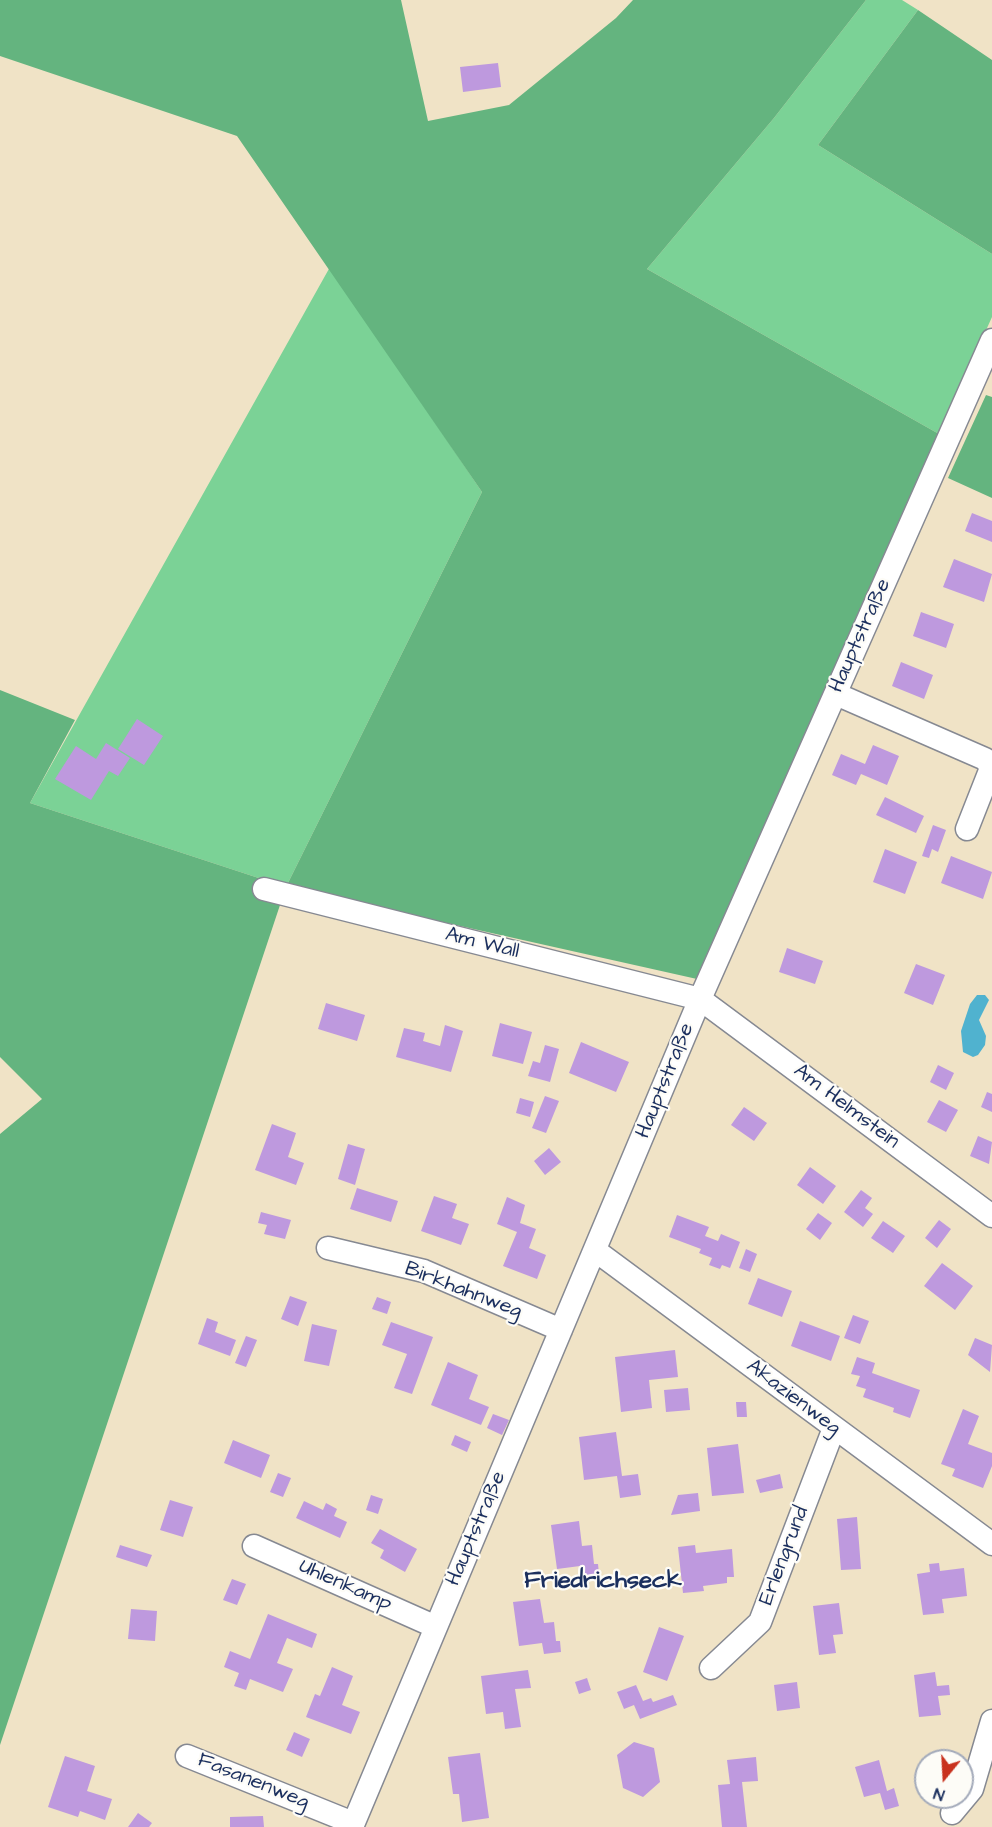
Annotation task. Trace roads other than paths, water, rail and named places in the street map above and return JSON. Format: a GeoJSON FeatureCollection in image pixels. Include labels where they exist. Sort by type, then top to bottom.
{"type":"FeatureCollection","features":[{"type":"Feature","properties":{"kind":"street","name":"Hauptstraße"},"geometry":{"type":"LineString","coordinates":[[352,1825],[596,1251],[700,999],[992,340]]}},
{"type":"Feature","properties":{"kind":"street"},"geometry":{"type":"LineString","coordinates":[[836,694],[985,759],[991,768],[967,829]]}},
{"type":"Feature","properties":{"kind":"street","name":"Am Wall"},"geometry":{"type":"LineString","coordinates":[[264,889],[700,999]]}},
{"type":"Feature","properties":{"kind":"street","name":"Am Helmstein"},"geometry":{"type":"LineString","coordinates":[[700,999],[992,1216]]}},
{"type":"Feature","properties":{"kind":"street","name":"Birkhahnweg"},"geometry":{"type":"LineString","coordinates":[[328,1248],[424,1271],[561,1330]]}},
{"type":"Feature","properties":{"kind":"street","name":"Akazienweg"},"geometry":{"type":"LineString","coordinates":[[596,1251],[992,1544]]}},
{"type":"Feature","properties":{"kind":"street","name":"Erlengrund"},"geometry":{"type":"LineString","coordinates":[[711,1668],[760,1623],[834,1428]]}},
{"type":"Feature","properties":{"kind":"street","name":"Uhlenkamp"},"geometry":{"type":"LineString","coordinates":[[254,1546],[436,1627]]}},
{"type":"Feature","properties":{"kind":"street"},"geometry":{"type":"LineString","coordinates":[[952,1813],[972,1790],[992,1721]]}},
{"type":"Feature","properties":{"kind":"street","name":"Fasanenweg"},"geometry":{"type":"LineString","coordinates":[[187,1756],[352,1825]]}},
{"type":"Feature","properties":{"kind":"water"},"geometry":{"type":"Polygon","coordinates":[[[977,995],[985,995],[989,1000],[979,1020],[986,1036],[985,1045],[978,1055],[973,1057],[963,1052],[961,1031],[970,1004],[977,995]]]}},
{"type":"Feature","properties":{"kind":"district","name":"Friedrichseck"},"geometry":{"type":"Point","coordinates":[603,1582]}}]}
